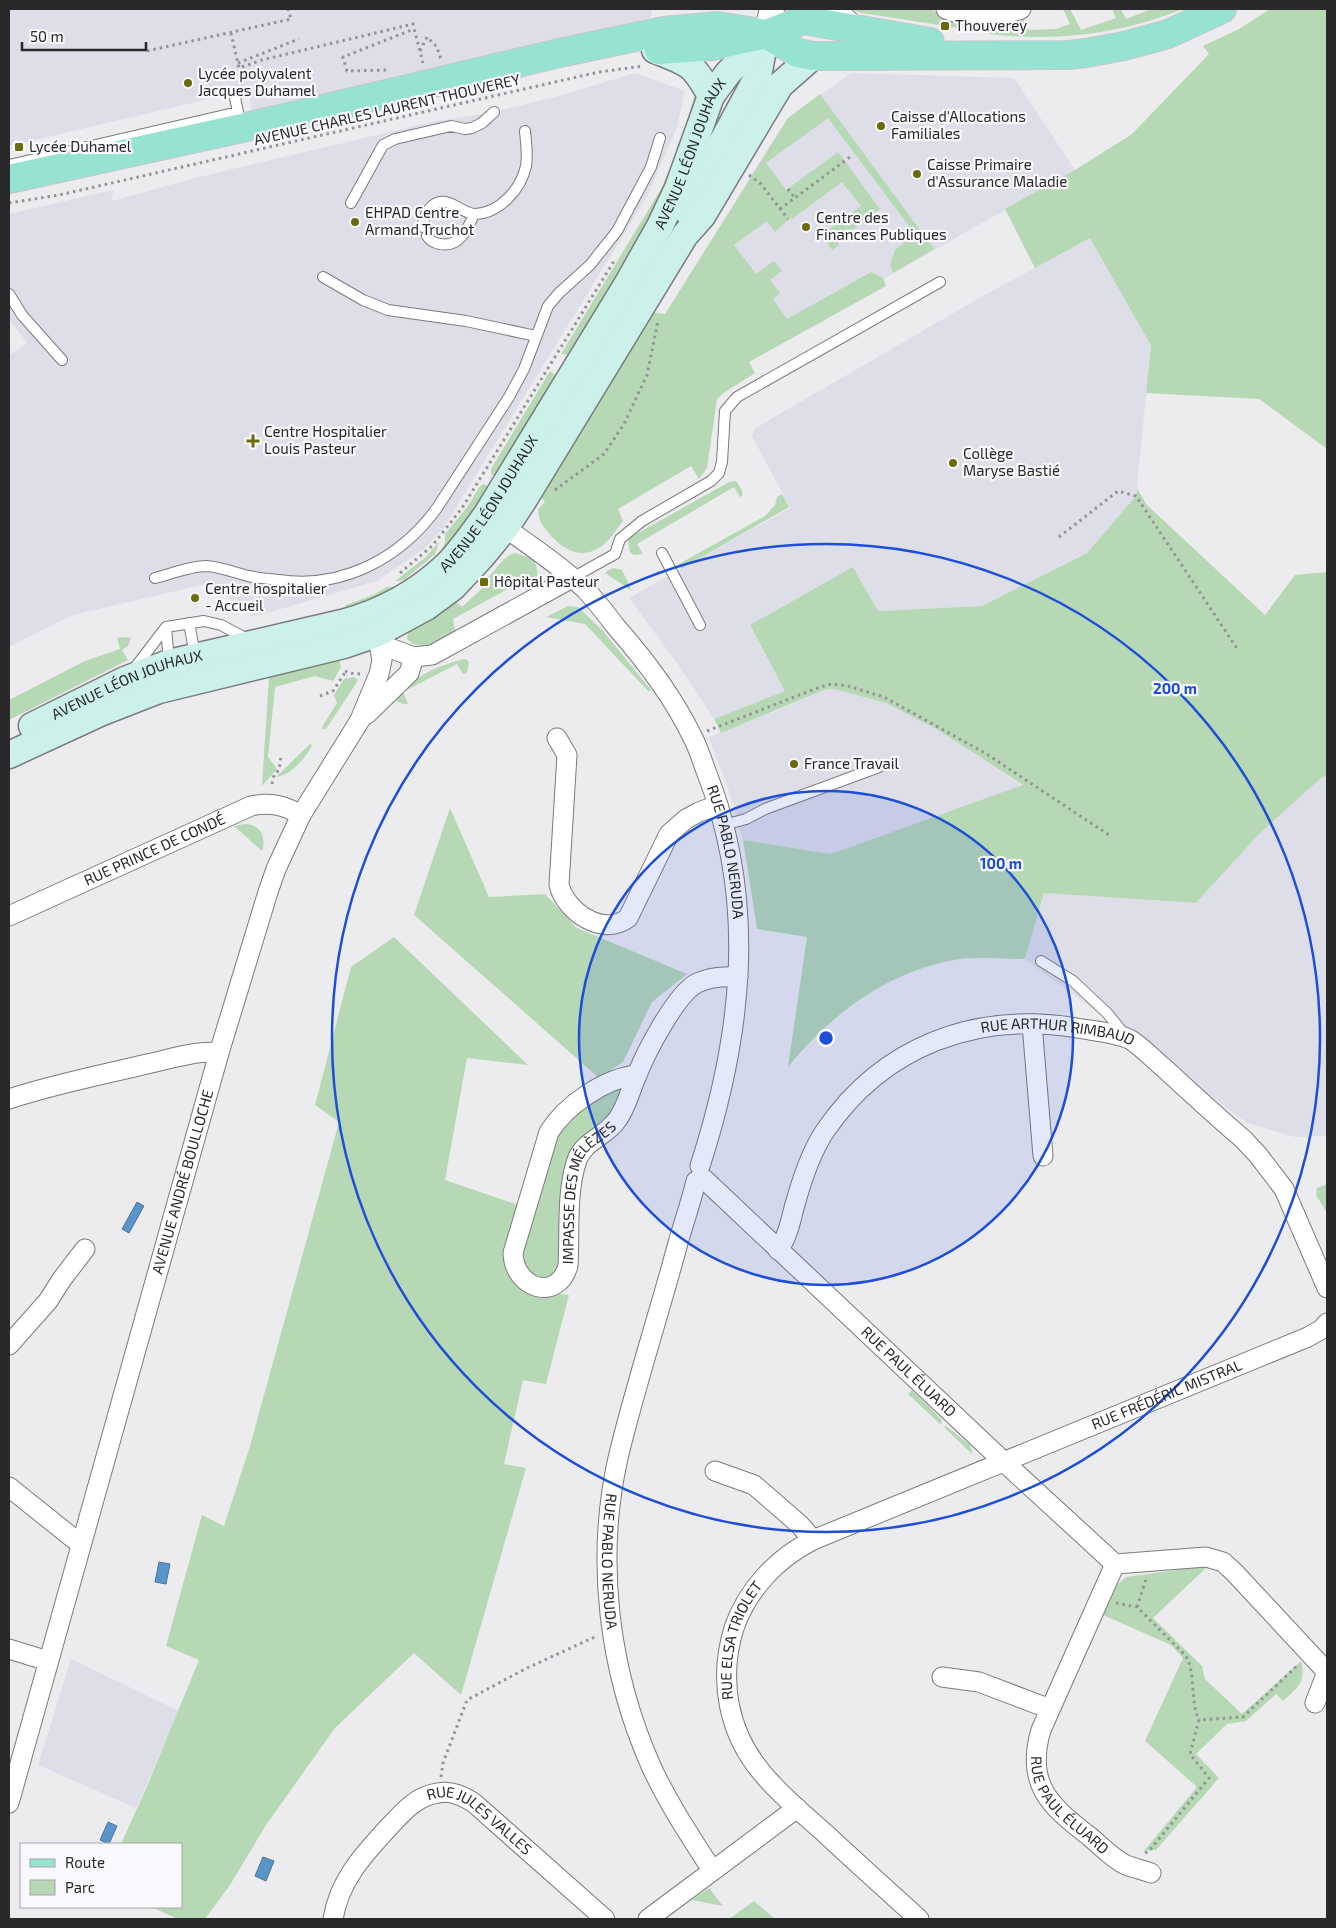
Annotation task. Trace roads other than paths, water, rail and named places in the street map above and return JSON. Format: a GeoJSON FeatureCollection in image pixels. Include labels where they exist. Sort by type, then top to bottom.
{"type":"FeatureCollection","features":[{"type":"Feature","properties":{"kind":"main road","name":"AVENUE CHARLES LAURENT THOUVEREY"},"geometry":{"type":"LineString","coordinates":[[770,21],[798,54],[813,56],[1068,55],[1124,46],[1168,34],[1222,9]]}},
{"type":"Feature","properties":{"kind":"main road","name":"AVENUE CHARLES LAURENT THOUVEREY"},"geometry":{"type":"LineString","coordinates":[[9,179],[240,120],[664,31],[770,21],[803,20],[994,54]]}},
{"type":"Feature","properties":{"kind":"main road","name":"AVENUE CHARLES LAURENT THOUVEREY"},"geometry":{"type":"LineString","coordinates":[[9,195],[74,184],[584,64],[652,58],[712,46],[770,21]]}},
{"type":"Feature","properties":{"kind":"main road"},"geometry":{"type":"LineString","coordinates":[[684,234],[688,208],[758,76],[770,21],[884,34]]}},
{"type":"Feature","properties":{"kind":"main road","name":"AVENUE LÉON JOUHAUX"},"geometry":{"type":"LineString","coordinates":[[9,737],[125,680],[182,667],[254,643],[342,623],[375,631],[406,596],[448,564],[496,521],[660,226],[678,188],[711,96],[770,21]]}},
{"type":"Feature","properties":{"kind":"main road"},"geometry":{"type":"LineString","coordinates":[[496,521],[650,294],[684,234],[702,216],[780,85],[813,56]]}},
{"type":"Feature","properties":{"kind":"main road"},"geometry":{"type":"LineString","coordinates":[[652,58],[690,65],[700,76],[711,96]]}},
{"type":"Feature","properties":{"kind":"main road"},"geometry":{"type":"LineString","coordinates":[[9,755],[71,726],[159,690],[344,645],[375,631]]}},
{"type":"Feature","properties":{"kind":"street"},"geometry":{"type":"LineString","coordinates":[[770,21],[792,9]]}},
{"type":"Feature","properties":{"kind":"street"},"geometry":{"type":"LineString","coordinates":[[833,9],[854,29]]}},
{"type":"Feature","properties":{"kind":"street"},"geometry":{"type":"LineString","coordinates":[[946,9],[956,13],[985,17],[1022,9]]}},
{"type":"Feature","properties":{"kind":"street","name":"RUE PABLO NERUDA"},"geometry":{"type":"LineString","coordinates":[[496,521],[572,578],[586,591],[640,655],[670,697],[693,737],[718,805],[733,872],[739,914],[738,977],[736,1009],[728,1061],[700,1175],[618,1459],[611,1508],[608,1556],[612,1634],[626,1698],[645,1750],[667,1797],[712,1870]]}},
{"type":"Feature","properties":{"kind":"street"},"geometry":{"type":"LineString","coordinates":[[375,631],[414,657],[432,655],[572,578]]}},
{"type":"Feature","properties":{"kind":"street"},"geometry":{"type":"LineString","coordinates":[[360,720],[379,674],[382,660],[375,631]]}},
{"type":"Feature","properties":{"kind":"street"},"geometry":{"type":"LineString","coordinates":[[360,720],[409,673],[414,657]]}},
{"type":"Feature","properties":{"kind":"street","name":"AVENUE ANDRÉ BOULLOCHE"},"geometry":{"type":"LineString","coordinates":[[9,1803],[219,1053],[270,885],[301,815],[360,720]]}},
{"type":"Feature","properties":{"kind":"street"},"geometry":{"type":"LineString","coordinates":[[557,738],[567,755],[559,885],[562,896],[571,906],[582,915],[598,923],[614,924],[628,918],[669,834],[686,819],[718,805]]}},
{"type":"Feature","properties":{"kind":"street","name":"RUE PRINCE DE CONDÉ"},"geometry":{"type":"LineString","coordinates":[[9,916],[251,806],[263,803],[277,804],[288,807],[301,815]]}},
{"type":"Feature","properties":{"kind":"street","name":"IMPASSE DES MÉLÈZES"},"geometry":{"type":"LineString","coordinates":[[637,1074],[624,1076],[581,1099],[557,1120],[549,1132],[513,1253],[513,1260],[518,1274],[531,1285],[553,1286],[560,1283],[565,1277],[568,1266],[573,1181],[578,1158],[581,1151],[589,1143],[605,1132],[617,1120],[626,1104],[637,1074],[660,1031],[682,997],[695,984],[704,980],[738,977]]}},
{"type":"Feature","properties":{"kind":"street"},"geometry":{"type":"LineString","coordinates":[[1032,1024],[1043,1156]]}},
{"type":"Feature","properties":{"kind":"street","name":"RUE ARTHUR RIMBAUD"},"geometry":{"type":"LineString","coordinates":[[778,1250],[787,1236],[804,1174],[818,1143],[832,1121],[869,1081],[903,1056],[952,1034],[987,1026],[1032,1024],[1073,1028],[1129,1040],[1243,1139],[1273,1173],[1284,1189],[1327,1288]]}},
{"type":"Feature","properties":{"kind":"street"},"geometry":{"type":"LineString","coordinates":[[9,1099],[37,1090],[170,1059],[210,1051],[219,1053]]}},
{"type":"Feature","properties":{"kind":"street","name":"RUE PAUL ÉLUARD"},"geometry":{"type":"LineString","coordinates":[[700,1175],[1115,1564],[1041,1730],[1036,1753],[1038,1775],[1046,1795],[1063,1816],[1124,1864],[1151,1873]]}},
{"type":"Feature","properties":{"kind":"street"},"geometry":{"type":"LineString","coordinates":[[9,1345],[48,1301],[85,1248]]}},
{"type":"Feature","properties":{"kind":"street","name":"RUE FRÉDÉRIC MISTRAL"},"geometry":{"type":"LineString","coordinates":[[1004,1462],[1308,1337],[1322,1329],[1327,1323]]}},
{"type":"Feature","properties":{"kind":"street","name":"RUE ELSA TRIOLET"},"geometry":{"type":"LineString","coordinates":[[919,1919],[797,1808],[763,1774],[747,1751],[729,1708],[726,1677],[731,1638],[749,1597],[770,1571],[801,1546],[1004,1462]]}},
{"type":"Feature","properties":{"kind":"street"},"geometry":{"type":"LineString","coordinates":[[715,1472],[754,1485],[800,1525],[813,1540]]}},
{"type":"Feature","properties":{"kind":"street"},"geometry":{"type":"LineString","coordinates":[[9,1487],[74,1539],[82,1542]]}},
{"type":"Feature","properties":{"kind":"street"},"geometry":{"type":"LineString","coordinates":[[1115,1564],[1206,1557],[1223,1562],[1327,1672],[1315,1703]]}},
{"type":"Feature","properties":{"kind":"street"},"geometry":{"type":"LineString","coordinates":[[9,1649],[48,1661]]}},
{"type":"Feature","properties":{"kind":"street"},"geometry":{"type":"LineString","coordinates":[[942,1677],[979,1682],[1050,1709]]}},
{"type":"Feature","properties":{"kind":"street","name":"RUE JULES VALLES"},"geometry":{"type":"LineString","coordinates":[[333,1919],[341,1891],[360,1857],[410,1804],[439,1792],[463,1796],[474,1802],[605,1919]]}},
{"type":"Feature","properties":{"kind":"street"},"geometry":{"type":"LineString","coordinates":[[648,1919],[797,1808]]}},
{"type":"Feature","properties":{"kind":"lane"},"geometry":{"type":"LineString","coordinates":[[9,165],[240,120],[234,93]]}},
{"type":"Feature","properties":{"kind":"lane"},"geometry":{"type":"LineString","coordinates":[[352,203],[383,145],[395,139],[451,126],[465,129],[472,128],[482,123],[494,112]]}},
{"type":"Feature","properties":{"kind":"lane"},"geometry":{"type":"LineString","coordinates":[[474,214],[461,238],[453,243],[447,245],[430,241],[425,231],[426,214],[431,207],[440,202],[450,202],[474,214],[496,207],[507,200],[525,168],[527,155],[525,131]]}},
{"type":"Feature","properties":{"kind":"lane"},"geometry":{"type":"LineString","coordinates":[[155,578],[208,566],[257,577],[311,582],[340,578],[357,573],[387,556],[409,540],[425,524],[437,508],[509,397],[524,369],[548,306],[559,293],[590,266],[617,231],[651,167],[660,138]]}},
{"type":"Feature","properties":{"kind":"lane"},"geometry":{"type":"LineString","coordinates":[[323,277],[363,300],[388,310],[466,321],[536,336]]}},
{"type":"Feature","properties":{"kind":"lane"},"geometry":{"type":"LineString","coordinates":[[572,578],[616,554],[620,540],[642,521],[711,481],[720,473],[725,411],[737,397],[940,282]]}},
{"type":"Feature","properties":{"kind":"lane"},"geometry":{"type":"LineString","coordinates":[[9,294],[22,315],[62,360]]}},
{"type":"Feature","properties":{"kind":"lane"},"geometry":{"type":"LineString","coordinates":[[662,552],[700,624]]}},
{"type":"Feature","properties":{"kind":"lane"},"geometry":{"type":"LineString","coordinates":[[125,680],[166,627],[204,621],[221,625],[254,643]]}},
{"type":"Feature","properties":{"kind":"lane"},"geometry":{"type":"LineString","coordinates":[[182,667],[189,623]]}},
{"type":"Feature","properties":{"kind":"lane"},"geometry":{"type":"LineString","coordinates":[[166,627],[182,667]]}},
{"type":"Feature","properties":{"kind":"lane"},"geometry":{"type":"LineString","coordinates":[[71,726],[91,706],[182,667]]}},
{"type":"Feature","properties":{"kind":"lane"},"geometry":{"type":"LineString","coordinates":[[724,825],[746,819],[765,809],[879,767]]}},
{"type":"Feature","properties":{"kind":"lane"},"geometry":{"type":"LineString","coordinates":[[1041,961],[1073,982],[1107,1013],[1129,1040]]}},
{"type":"Feature","properties":{"kind":"water"},"geometry":{"type":"Polygon","coordinates":[[[137,1202],[144,1206],[129,1233],[122,1229],[137,1202]]]}},
{"type":"Feature","properties":{"kind":"water"},"geometry":{"type":"Polygon","coordinates":[[[159,1562],[170,1564],[166,1584],[155,1582],[159,1562]]]}},
{"type":"Feature","properties":{"kind":"water"},"geometry":{"type":"Polygon","coordinates":[[[108,1822],[117,1826],[109,1843],[100,1840],[108,1822]]]}},
{"type":"Feature","properties":{"kind":"water"},"geometry":{"type":"Polygon","coordinates":[[[263,1857],[274,1861],[266,1881],[255,1876],[263,1857]]]}},
{"type":"Feature","properties":{"kind":"place","name":"Thouverey"},"geometry":{"type":"Point","coordinates":[945,26]}},
{"type":"Feature","properties":{"kind":"place","name":"Lycée polyvalent Jacques Duhamel"},"geometry":{"type":"Point","coordinates":[188,83]}},
{"type":"Feature","properties":{"kind":"place","name":"Caisse d'Allocations Familiales"},"geometry":{"type":"Point","coordinates":[881,126]}},
{"type":"Feature","properties":{"kind":"place","name":"Lycée Duhamel"},"geometry":{"type":"Point","coordinates":[19,147]}},
{"type":"Feature","properties":{"kind":"place","name":"Caisse Primaire d'Assurance Maladie"},"geometry":{"type":"Point","coordinates":[917,174]}},
{"type":"Feature","properties":{"kind":"place","name":"EHPAD Centre Armand Truchot"},"geometry":{"type":"Point","coordinates":[355,222]}},
{"type":"Feature","properties":{"kind":"place","name":"Centre des Finances Publiques"},"geometry":{"type":"Point","coordinates":[806,227]}},
{"type":"Feature","properties":{"kind":"place","name":"Centre Hospitalier Louis Pasteur"},"geometry":{"type":"Point","coordinates":[253,441]}},
{"type":"Feature","properties":{"kind":"place","name":"Collège Maryse Bastié"},"geometry":{"type":"Point","coordinates":[953,463]}},
{"type":"Feature","properties":{"kind":"place","name":"Hôpital Pasteur"},"geometry":{"type":"Point","coordinates":[484,582]}},
{"type":"Feature","properties":{"kind":"place","name":"Centre hospitalier - Accueil"},"geometry":{"type":"Point","coordinates":[195,598]}},
{"type":"Feature","properties":{"kind":"place","name":"France Travail"},"geometry":{"type":"Point","coordinates":[794,764]}}]}
